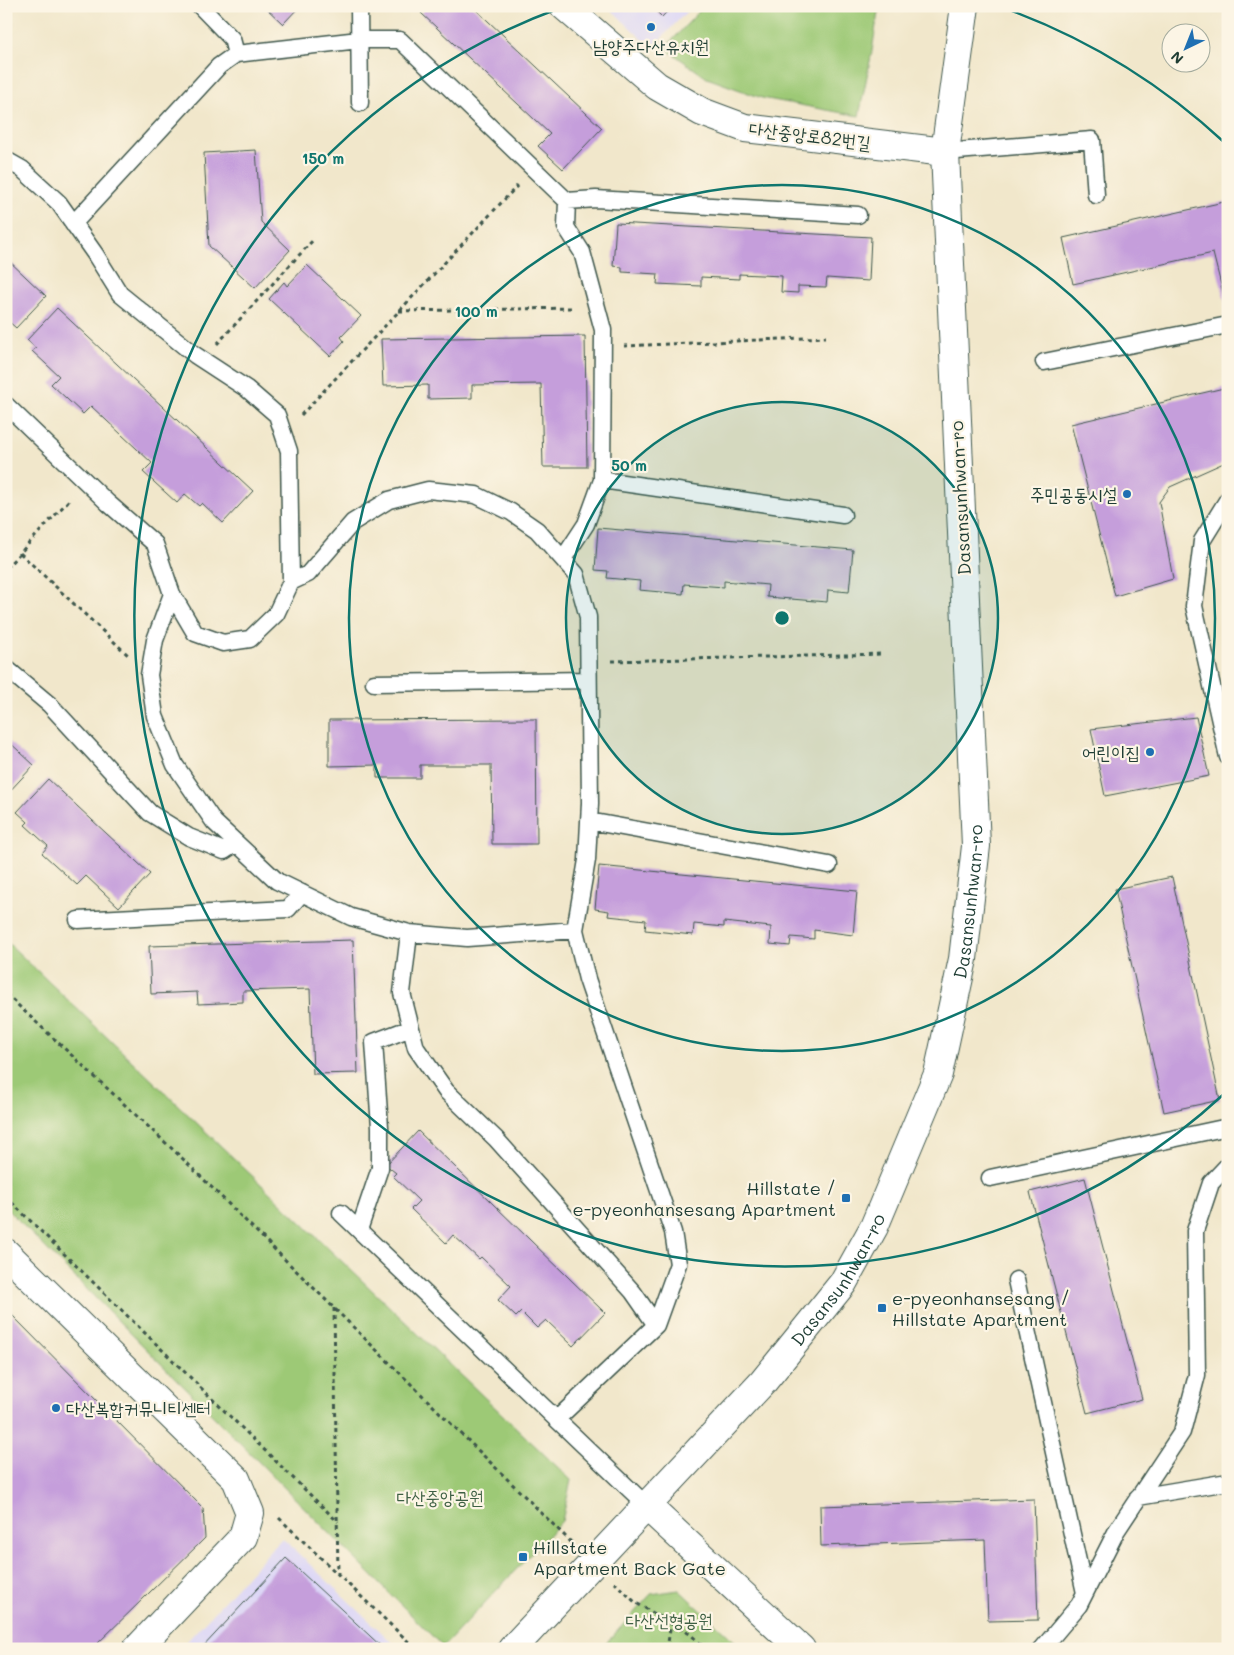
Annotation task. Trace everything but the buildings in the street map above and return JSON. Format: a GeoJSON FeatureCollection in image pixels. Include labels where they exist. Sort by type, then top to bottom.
{"type":"FeatureCollection","features":[{"type":"Feature","properties":{"kind":"street","name":"다산중앙로82번길"},"geometry":{"type":"LineString","coordinates":[[564,6],[657,86],[702,112],[720,119],[746,128],[945,152]]}},
{"type":"Feature","properties":{"kind":"street","name":"Dasansunhwan-ro"},"geometry":{"type":"LineString","coordinates":[[512,1649],[763,1382],[843,1283],[874,1227],[938,1074],[963,959],[976,846],[945,152],[965,6]]}},
{"type":"Feature","properties":{"kind":"street"},"geometry":{"type":"LineString","coordinates":[[6,1253],[236,1479],[250,1513],[243,1537],[137,1649]]}},
{"type":"Feature","properties":{"kind":"street"},"geometry":{"type":"LineString","coordinates":[[647,1506],[801,1649]]}},
{"type":"Feature","properties":{"kind":"lane"},"geometry":{"type":"LineString","coordinates":[[200,6],[232,39],[236,54]]}},
{"type":"Feature","properties":{"kind":"lane"},"geometry":{"type":"LineString","coordinates":[[359,6],[360,103]]}},
{"type":"Feature","properties":{"kind":"lane"},"geometry":{"type":"LineString","coordinates":[[73,224],[218,66],[236,54],[359,40],[400,40],[567,201],[596,199],[858,215]]}},
{"type":"Feature","properties":{"kind":"lane"},"geometry":{"type":"LineString","coordinates":[[945,152],[1092,140],[1096,196]]}},
{"type":"Feature","properties":{"kind":"lane"},"geometry":{"type":"LineString","coordinates":[[6,160],[22,169],[59,203],[95,254],[120,294],[204,360],[247,388],[277,415],[289,451],[291,582],[276,614],[250,640],[223,643],[195,633],[172,594],[155,544],[86,482],[6,404]]}},
{"type":"Feature","properties":{"kind":"lane"},"geometry":{"type":"LineString","coordinates":[[563,559],[586,524],[602,480],[603,330],[582,252],[566,227],[567,201]]}},
{"type":"Feature","properties":{"kind":"lane"},"geometry":{"type":"LineString","coordinates":[[1044,362],[1228,325]]}},
{"type":"Feature","properties":{"kind":"lane"},"geometry":{"type":"LineString","coordinates":[[602,480],[843,515]]}},
{"type":"Feature","properties":{"kind":"lane"},"geometry":{"type":"LineString","coordinates":[[291,582],[308,574],[353,522],[390,500],[428,490],[476,495],[511,512],[537,530],[576,574],[588,617],[589,822],[587,860],[575,930],[587,979],[673,1232],[678,1264],[656,1325],[557,1419]]}},
{"type":"Feature","properties":{"kind":"lane"},"geometry":{"type":"LineString","coordinates":[[1228,499],[1202,541],[1194,606],[1228,757]]}},
{"type":"Feature","properties":{"kind":"lane"},"geometry":{"type":"LineString","coordinates":[[172,594],[155,640],[149,675],[155,716],[175,765],[214,822],[277,881],[351,917],[409,933],[466,938],[575,930]]}},
{"type":"Feature","properties":{"kind":"lane"},"geometry":{"type":"LineString","coordinates":[[6,668],[50,705],[150,813],[189,838],[224,851],[236,842]]}},
{"type":"Feature","properties":{"kind":"lane"},"geometry":{"type":"LineString","coordinates":[[374,683],[588,680]]}},
{"type":"Feature","properties":{"kind":"lane"},"geometry":{"type":"LineString","coordinates":[[589,822],[829,865]]}},
{"type":"Feature","properties":{"kind":"lane"},"geometry":{"type":"LineString","coordinates":[[78,920],[288,909],[302,893]]}},
{"type":"Feature","properties":{"kind":"lane"},"geometry":{"type":"LineString","coordinates":[[409,933],[402,993],[416,1048],[446,1092],[509,1153],[633,1292],[656,1325]]}},
{"type":"Feature","properties":{"kind":"lane"},"geometry":{"type":"LineString","coordinates":[[359,1230],[380,1168],[380,1127],[374,1042],[411,1028]]}},
{"type":"Feature","properties":{"kind":"lane"},"geometry":{"type":"LineString","coordinates":[[990,1178],[1228,1127]]}},
{"type":"Feature","properties":{"kind":"lane"},"geometry":{"type":"LineString","coordinates":[[1042,1649],[1079,1605],[1116,1530],[1182,1432],[1197,1375],[1195,1231],[1211,1183],[1228,1165]]}},
{"type":"Feature","properties":{"kind":"lane"},"geometry":{"type":"LineString","coordinates":[[341,1213],[647,1506]]}},
{"type":"Feature","properties":{"kind":"lane"},"geometry":{"type":"LineString","coordinates":[[1016,1280],[1085,1594]]}},
{"type":"Feature","properties":{"kind":"lane"},"geometry":{"type":"LineString","coordinates":[[1138,1497],[1228,1482]]}},
{"type":"Feature","properties":{"kind":"path"},"geometry":{"type":"LineString","coordinates":[[284,434],[533,170]]}},
{"type":"Feature","properties":{"kind":"path"},"geometry":{"type":"LineString","coordinates":[[204,360],[314,238]]}},
{"type":"Feature","properties":{"kind":"path"},"geometry":{"type":"LineString","coordinates":[[399,311],[597,308]]}},
{"type":"Feature","properties":{"kind":"path"},"geometry":{"type":"LineString","coordinates":[[603,347],[826,337]]}},
{"type":"Feature","properties":{"kind":"path"},"geometry":{"type":"LineString","coordinates":[[6,568],[86,482]]}},
{"type":"Feature","properties":{"kind":"path"},"geometry":{"type":"LineString","coordinates":[[20,553],[149,675]]}},
{"type":"Feature","properties":{"kind":"path"},"geometry":{"type":"LineString","coordinates":[[588,662],[883,654]]}},
{"type":"Feature","properties":{"kind":"path"},"geometry":{"type":"LineString","coordinates":[[6,994],[183,1159],[593,1563],[636,1603],[690,1634],[706,1649]]}},
{"type":"Feature","properties":{"kind":"path"},"geometry":{"type":"LineString","coordinates":[[6,1197],[338,1522]]}},
{"type":"Feature","properties":{"kind":"path"},"geometry":{"type":"LineString","coordinates":[[334,1307],[338,1575]]}},
{"type":"Feature","properties":{"kind":"path"},"geometry":{"type":"LineString","coordinates":[[250,1513],[273,1513],[416,1649]]}},
{"type":"Feature","properties":{"kind":"path"},"geometry":{"type":"LineString","coordinates":[[667,1649],[671,1623]]}},
{"type":"Feature","properties":{"kind":"shaded area","name":"남양주다산유치원"},"geometry":{"type":"Polygon","coordinates":[[[607,6],[692,6],[652,48],[607,6]]]}},
{"type":"Feature","properties":{"kind":"shaded area"},"geometry":{"type":"Polygon","coordinates":[[[282,1538],[399,1649],[180,1649],[282,1538]]]}},
{"type":"Feature","properties":{"kind":"green space"},"geometry":{"type":"Polygon","coordinates":[[[704,6],[879,6],[859,116],[762,98],[707,78],[665,48],[704,6]]]}},
{"type":"Feature","properties":{"kind":"green space","name":"다산중앙공원"},"geometry":{"type":"Polygon","coordinates":[[[6,941],[571,1480],[562,1521],[443,1647],[6,1208],[6,941]]]}},
{"type":"Feature","properties":{"kind":"green space","name":"다산선형공원"},"geometry":{"type":"Polygon","coordinates":[[[679,1590],[743,1649],[601,1649],[651,1594],[679,1590]]]}},
{"type":"Feature","properties":{"kind":"place","name":"남양주다산유치원"},"geometry":{"type":"Point","coordinates":[651,27]}},
{"type":"Feature","properties":{"kind":"place","name":"주민공동시설"},"geometry":{"type":"Point","coordinates":[1127,494]}},
{"type":"Feature","properties":{"kind":"place","name":"어린이집"},"geometry":{"type":"Point","coordinates":[1150,752]}},
{"type":"Feature","properties":{"kind":"place","name":"Hillstate / e-pyeonhansesang Apartment"},"geometry":{"type":"Point","coordinates":[846,1198]}},
{"type":"Feature","properties":{"kind":"place","name":"e-pyeonhansesang / Hillstate Apartment"},"geometry":{"type":"Point","coordinates":[882,1308]}},
{"type":"Feature","properties":{"kind":"place","name":"다산복합커뮤니티센터"},"geometry":{"type":"Point","coordinates":[56,1408]}},
{"type":"Feature","properties":{"kind":"place","name":"Hillstate Apartment Back Gate"},"geometry":{"type":"Point","coordinates":[523,1557]}}]}
